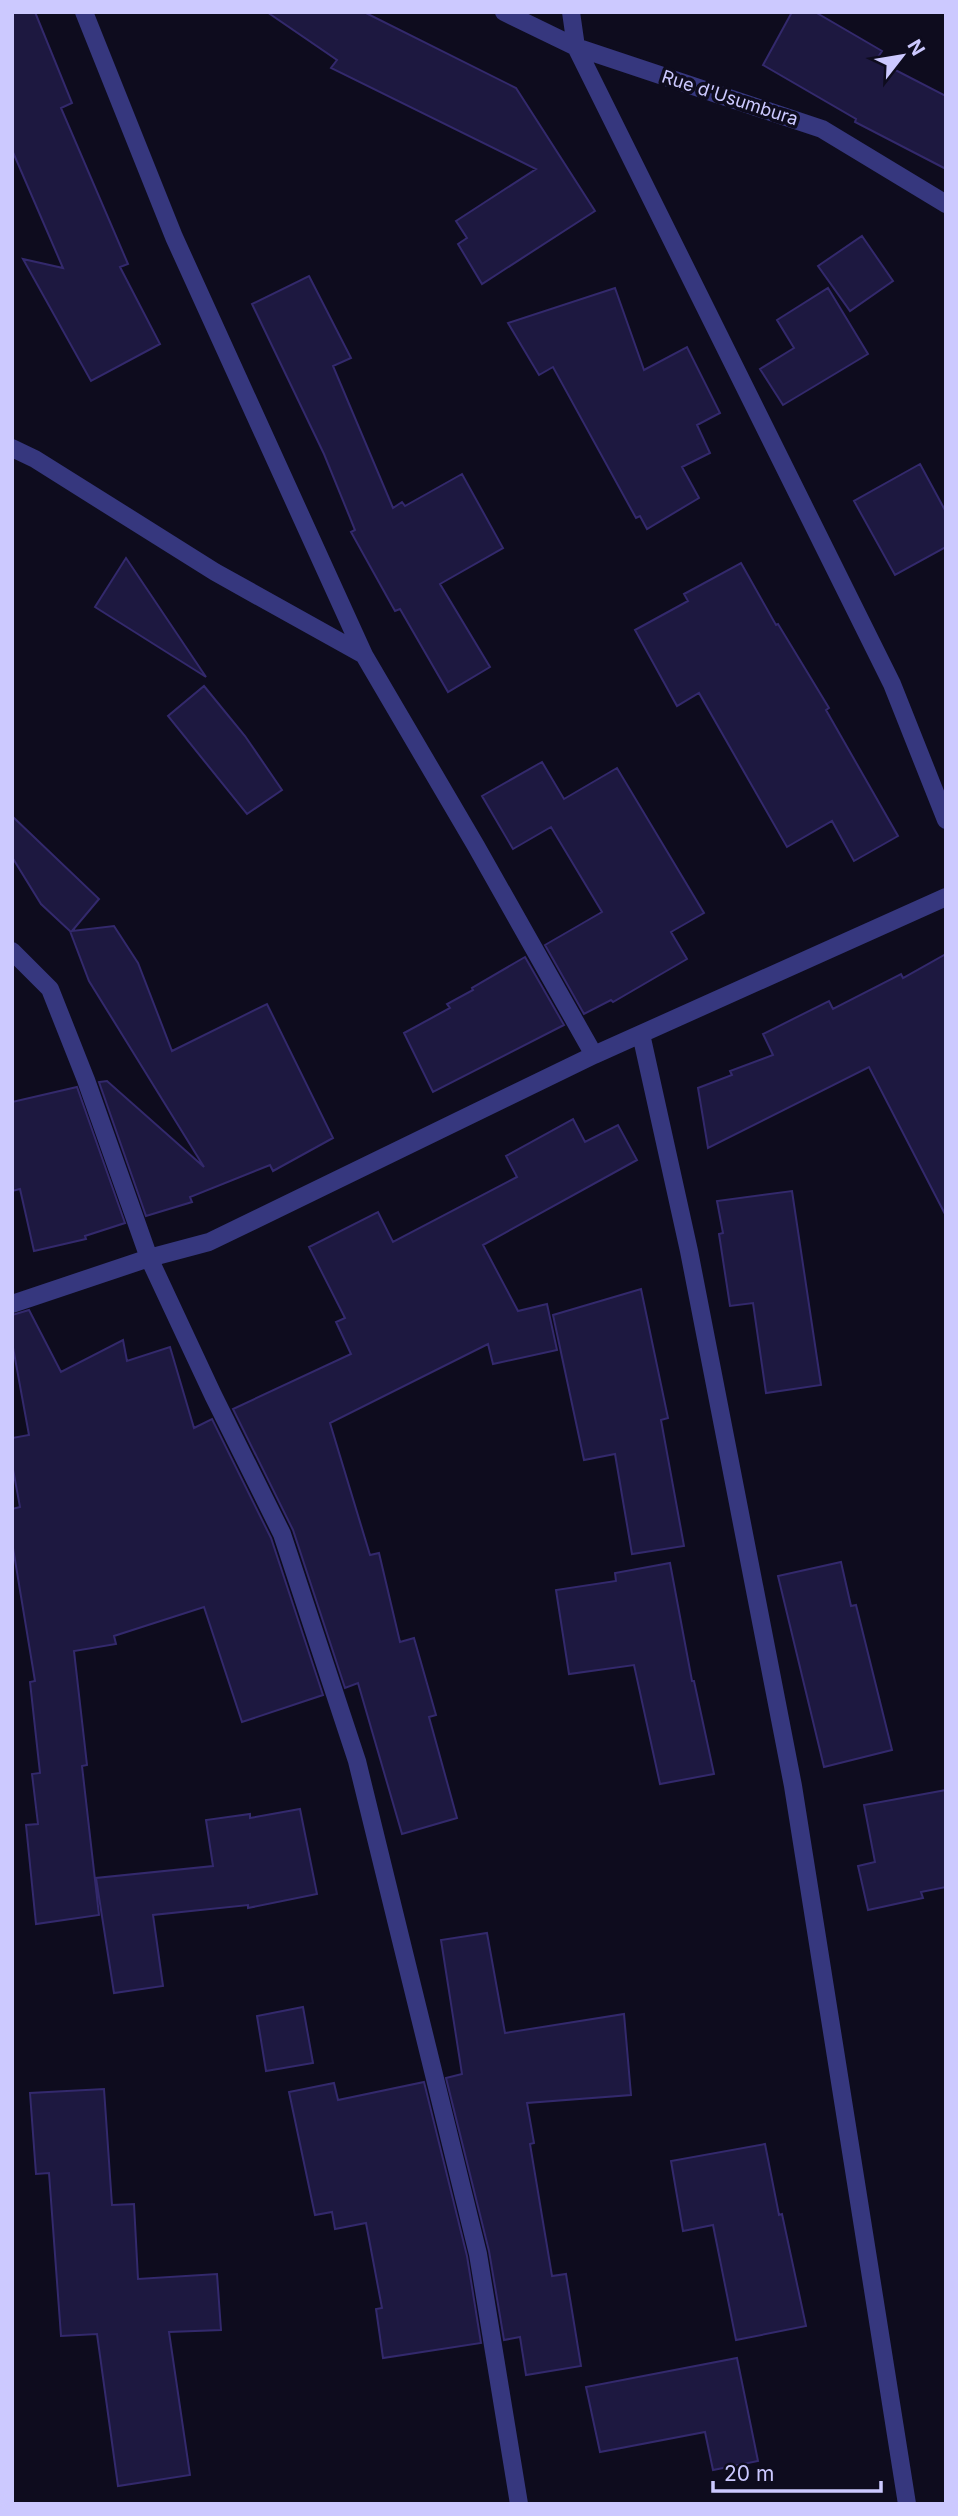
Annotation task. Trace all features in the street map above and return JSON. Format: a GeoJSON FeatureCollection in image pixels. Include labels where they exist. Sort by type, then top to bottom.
{"type":"FeatureCollection","features":[{"type":"Feature","properties":{"kind":"street"},"geometry":{"type":"LineString","coordinates":[[84,12],[174,237],[364,655],[594,1055]]}},
{"type":"Feature","properties":{"kind":"street","name":"Rue d'Usumbura"},"geometry":{"type":"LineString","coordinates":[[504,12],[576,47],[822,129],[946,204]]}},
{"type":"Feature","properties":{"kind":"street"},"geometry":{"type":"LineString","coordinates":[[571,12],[576,47],[892,684],[946,820]]}},
{"type":"Feature","properties":{"kind":"street"},"geometry":{"type":"LineString","coordinates":[[12,448],[35,459],[215,572],[364,655]]}},
{"type":"Feature","properties":{"kind":"street"},"geometry":{"type":"LineString","coordinates":[[12,1304],[149,1258],[209,1242],[594,1055],[946,897]]}},
{"type":"Feature","properties":{"kind":"street"},"geometry":{"type":"LineString","coordinates":[[12,951],[50,989],[86,1080],[149,1258],[282,1534],[357,1762],[478,2254],[519,2504]]}},
{"type":"Feature","properties":{"kind":"street"},"geometry":{"type":"LineString","coordinates":[[640,1034],[690,1251],[793,1786],[907,2504]]}},
{"type":"Feature","properties":{"kind":"building"},"geometry":{"type":"Polygon","coordinates":[[[12,12],[35,12],[72,103],[61,108],[128,264],[120,267],[160,344],[91,381],[23,259],[63,268],[12,150],[12,12]]]}},
{"type":"Feature","properties":{"kind":"building"},"geometry":{"type":"Polygon","coordinates":[[[267,12],[364,12],[516,88],[595,211],[482,284],[458,244],[467,238],[456,221],[536,169],[331,68],[337,60],[267,12]]]}},
{"type":"Feature","properties":{"kind":"building"},"geometry":{"type":"Polygon","coordinates":[[[792,12],[815,12],[882,51],[876,60],[946,96],[946,169],[855,122],[856,119],[763,65],[792,12]]]}},
{"type":"Feature","properties":{"kind":"building"},"geometry":{"type":"Polygon","coordinates":[[[862,236],[893,281],[850,311],[818,266],[862,236]]]}},
{"type":"Feature","properties":{"kind":"building"},"geometry":{"type":"Polygon","coordinates":[[[309,276],[351,358],[333,366],[393,508],[402,502],[405,506],[462,474],[503,548],[440,584],[490,667],[448,692],[400,609],[395,611],[351,532],[355,530],[324,454],[252,304],[309,276]]]}},
{"type":"Feature","properties":{"kind":"building"},"geometry":{"type":"Polygon","coordinates":[[[615,288],[644,370],[687,347],[720,413],[697,425],[710,453],[682,467],[699,498],[647,529],[640,516],[636,518],[553,367],[539,375],[508,323],[615,288]]]}},
{"type":"Feature","properties":{"kind":"building"},"geometry":{"type":"Polygon","coordinates":[[[828,288],[868,354],[783,405],[760,369],[794,348],[777,320],[828,288]]]}},
{"type":"Feature","properties":{"kind":"building"},"geometry":{"type":"Polygon","coordinates":[[[920,464],[946,512],[946,547],[895,575],[854,501],[920,464]]]}},
{"type":"Feature","properties":{"kind":"building"},"geometry":{"type":"Polygon","coordinates":[[[126,558],[206,677],[95,607],[126,558]]]}},
{"type":"Feature","properties":{"kind":"building"},"geometry":{"type":"Polygon","coordinates":[[[741,563],[776,625],[778,624],[829,708],[826,710],[898,836],[854,861],[832,821],[787,847],[699,693],[677,706],[635,630],[688,601],[684,594],[741,563]]]}},
{"type":"Feature","properties":{"kind":"building"},"geometry":{"type":"Polygon","coordinates":[[[204,686],[245,736],[282,790],[247,814],[168,716],[204,686]]]}},
{"type":"Feature","properties":{"kind":"building"},"geometry":{"type":"Polygon","coordinates":[[[542,762],[564,799],[617,768],[704,913],[671,932],[687,959],[613,1002],[611,1000],[584,1014],[545,945],[602,912],[551,827],[513,849],[482,796],[542,762]]]}},
{"type":"Feature","properties":{"kind":"building"},"geometry":{"type":"Polygon","coordinates":[[[12,816],[99,899],[72,931],[114,926],[138,963],[172,1051],[267,1004],[333,1138],[273,1171],[270,1165],[190,1197],[192,1202],[146,1216],[99,1082],[107,1081],[204,1167],[89,981],[70,931],[41,904],[12,857],[12,816]]]}},
{"type":"Feature","properties":{"kind":"building"},"geometry":{"type":"Polygon","coordinates":[[[946,954],[946,1216],[869,1067],[708,1148],[698,1088],[732,1075],[730,1071],[773,1055],[763,1034],[829,1001],[833,1009],[901,974],[903,978],[946,954]]]}},
{"type":"Feature","properties":{"kind":"building"},"geometry":{"type":"Polygon","coordinates":[[[525,957],[564,1025],[433,1092],[404,1033],[450,1008],[447,1004],[525,957]]]}},
{"type":"Feature","properties":{"kind":"building"},"geometry":{"type":"Polygon","coordinates":[[[77,1087],[125,1223],[85,1236],[86,1239],[34,1251],[20,1189],[12,1191],[12,1102],[77,1087]]]}},
{"type":"Feature","properties":{"kind":"building"},"geometry":{"type":"Polygon","coordinates":[[[573,1119],[585,1142],[618,1125],[637,1160],[483,1245],[518,1311],[547,1304],[557,1350],[493,1364],[488,1344],[330,1423],[370,1555],[379,1553],[400,1642],[414,1638],[436,1715],[429,1717],[457,1818],[402,1834],[358,1683],[345,1688],[293,1530],[233,1409],[351,1354],[336,1322],[345,1318],[309,1247],[378,1212],[393,1242],[517,1177],[506,1156],[573,1119]]]}},
{"type":"Feature","properties":{"kind":"building"},"geometry":{"type":"Polygon","coordinates":[[[792,1191],[821,1385],[766,1393],[753,1303],[730,1306],[717,1201],[792,1191]]]}},
{"type":"Feature","properties":{"kind":"building"},"geometry":{"type":"Polygon","coordinates":[[[641,1289],[668,1418],[661,1420],[684,1546],[632,1554],[615,1454],[584,1460],[553,1315],[641,1289]]]}},
{"type":"Feature","properties":{"kind":"building"},"geometry":{"type":"Polygon","coordinates":[[[29,1310],[61,1372],[123,1340],[127,1361],[170,1347],[194,1428],[212,1419],[271,1538],[323,1695],[242,1722],[204,1607],[114,1636],[116,1644],[74,1651],[87,1765],[82,1766],[99,1915],[36,1924],[26,1825],[38,1824],[32,1774],[40,1773],[30,1682],[35,1681],[12,1542],[12,1509],[20,1507],[12,1464],[12,1438],[29,1435],[12,1342],[12,1315],[29,1310]]]}},
{"type":"Feature","properties":{"kind":"building"},"geometry":{"type":"Polygon","coordinates":[[[841,1562],[851,1606],[856,1605],[892,1750],[824,1767],[778,1576],[841,1562]]]}},
{"type":"Feature","properties":{"kind":"building"},"geometry":{"type":"Polygon","coordinates":[[[670,1563],[692,1681],[714,1774],[660,1784],[634,1665],[569,1674],[556,1590],[616,1581],[615,1573],[670,1563]]]}},
{"type":"Feature","properties":{"kind":"building"},"geometry":{"type":"Polygon","coordinates":[[[946,1790],[946,1887],[921,1892],[923,1898],[868,1910],[858,1866],[875,1862],[864,1805],[946,1790]]]}},
{"type":"Feature","properties":{"kind":"building"},"geometry":{"type":"Polygon","coordinates":[[[300,1809],[317,1894],[248,1908],[248,1905],[153,1915],[163,1986],[114,1993],[96,1878],[213,1866],[206,1820],[250,1814],[250,1818],[300,1809]]]}},
{"type":"Feature","properties":{"kind":"building"},"geometry":{"type":"Polygon","coordinates":[[[487,1933],[505,2033],[624,2014],[631,2095],[527,2103],[534,2143],[530,2144],[552,2276],[566,2274],[581,2366],[526,2375],[520,2337],[504,2340],[489,2251],[446,2078],[462,2074],[441,1940],[487,1933]]]}},
{"type":"Feature","properties":{"kind":"building"},"geometry":{"type":"Polygon","coordinates":[[[303,2007],[313,2063],[266,2071],[257,2016],[303,2007]]]}},
{"type":"Feature","properties":{"kind":"building"},"geometry":{"type":"Polygon","coordinates":[[[424,2082],[467,2256],[481,2343],[383,2358],[376,2309],[382,2308],[366,2223],[335,2229],[332,2212],[315,2215],[289,2092],[334,2083],[338,2100],[424,2082]]]}},
{"type":"Feature","properties":{"kind":"building"},"geometry":{"type":"Polygon","coordinates":[[[104,2089],[112,2205],[134,2204],[138,2279],[217,2274],[221,2330],[169,2332],[190,2475],[118,2486],[97,2334],[61,2336],[49,2173],[36,2174],[30,2093],[104,2089]]]}},
{"type":"Feature","properties":{"kind":"building"},"geometry":{"type":"Polygon","coordinates":[[[765,2144],[806,2326],[736,2340],[713,2225],[683,2231],[671,2161],[765,2144]]]}},
{"type":"Feature","properties":{"kind":"building"},"geometry":{"type":"Polygon","coordinates":[[[737,2358],[758,2461],[713,2470],[705,2432],[600,2452],[586,2387],[737,2358]]]}}]}
